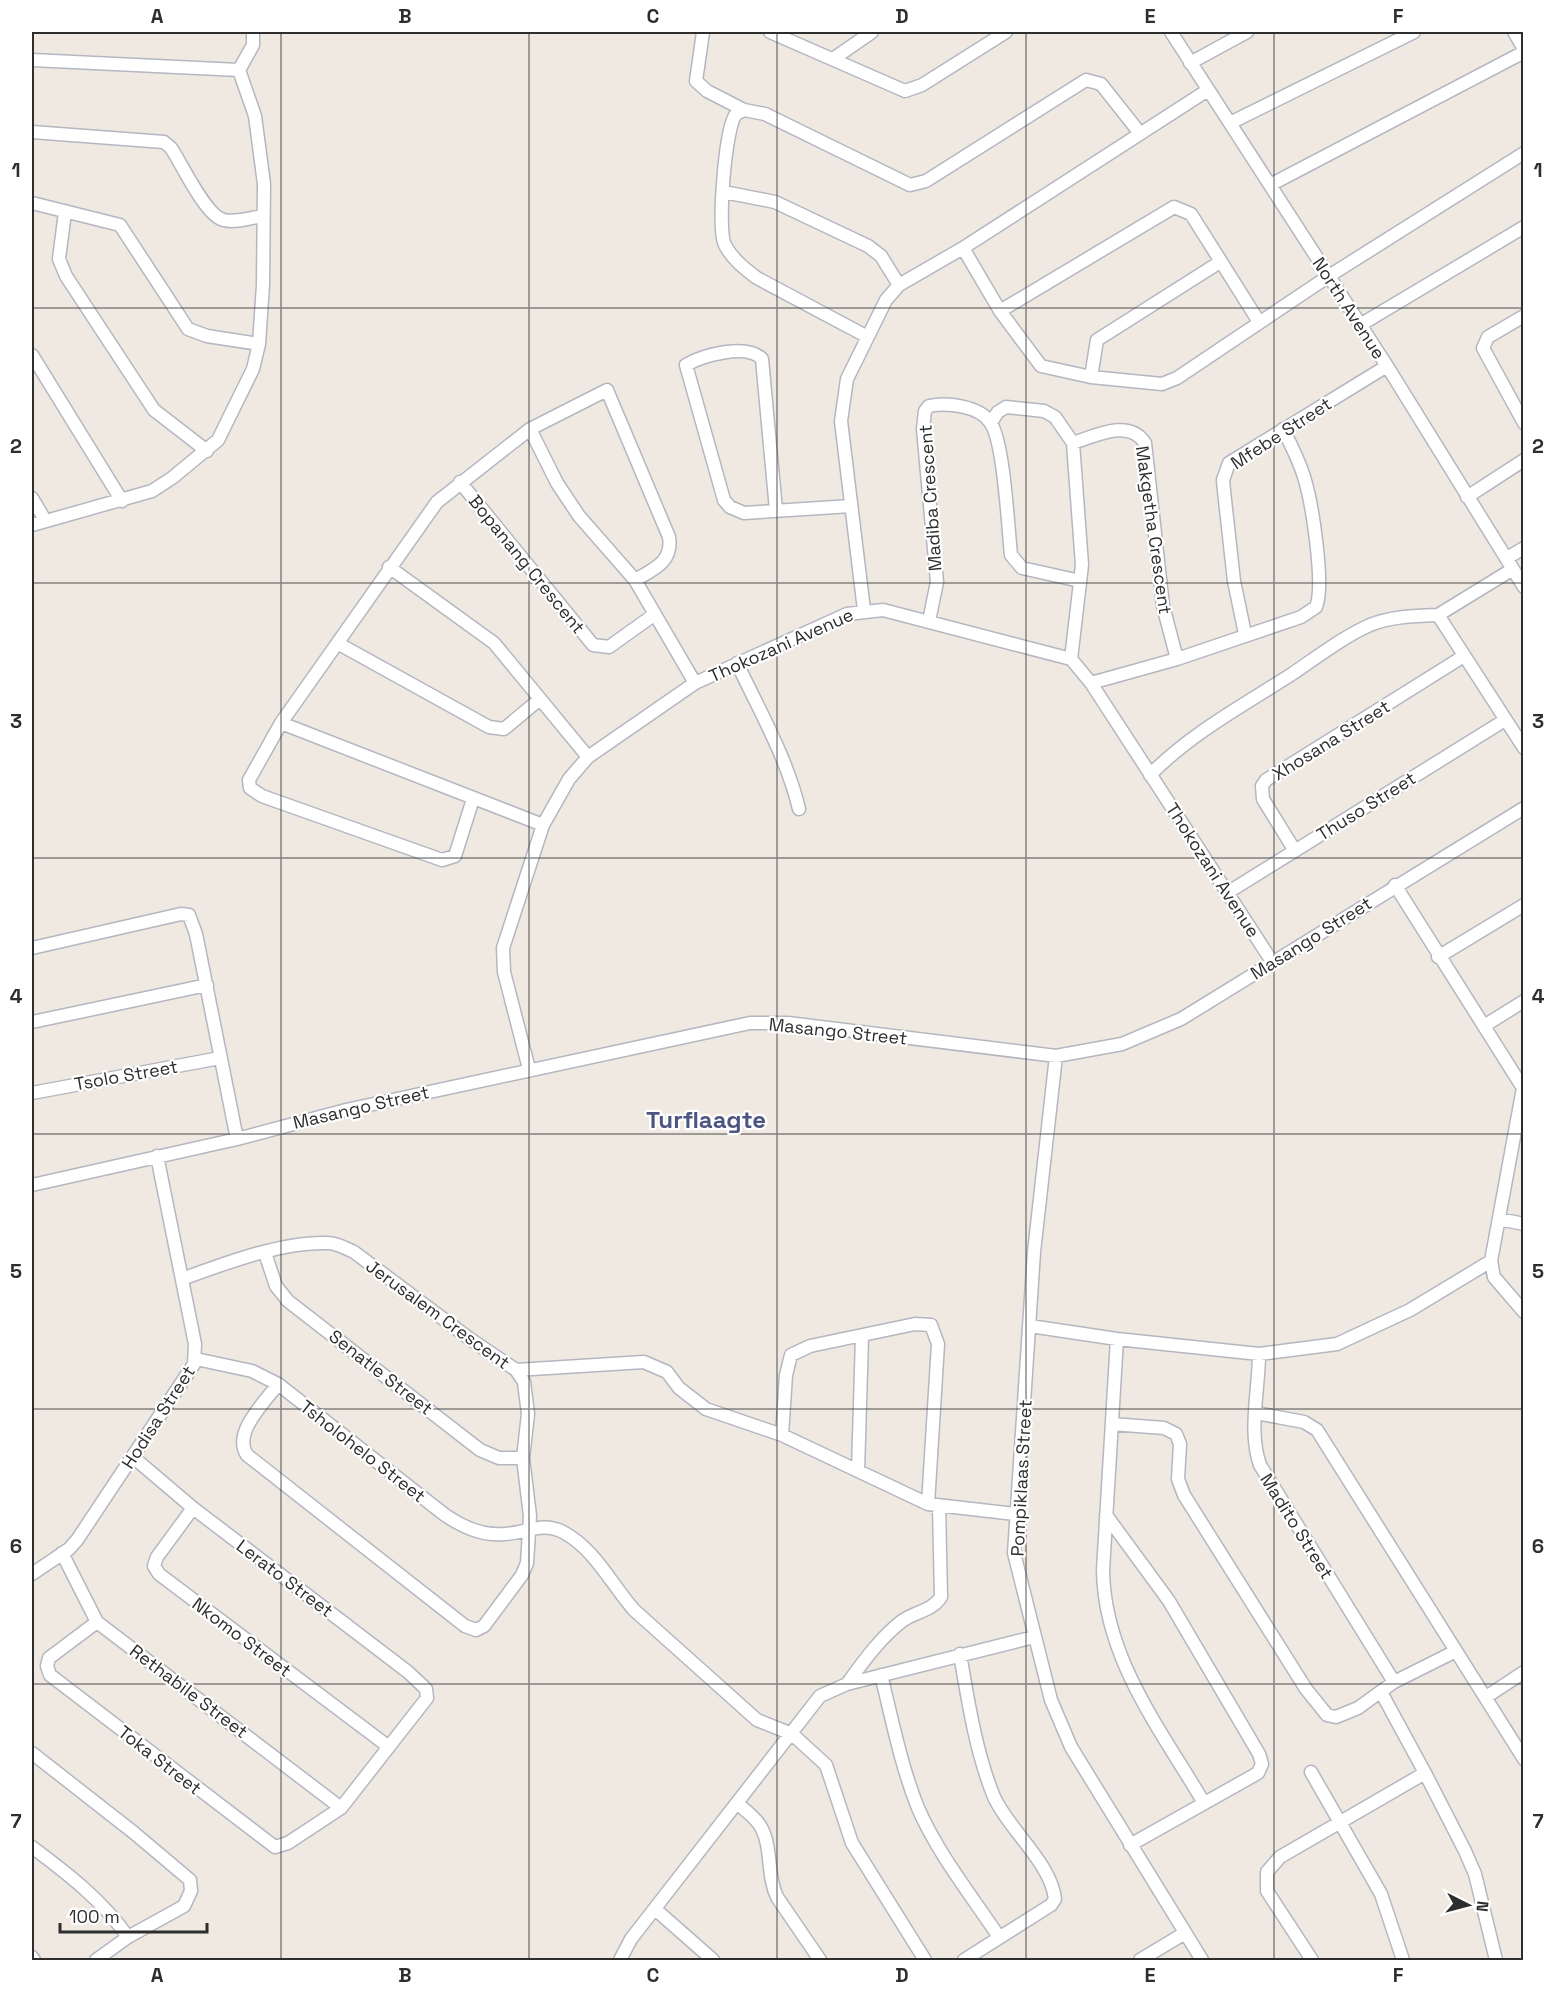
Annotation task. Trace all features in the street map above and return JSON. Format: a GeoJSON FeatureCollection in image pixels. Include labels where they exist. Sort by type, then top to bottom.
{"type":"FeatureCollection","features":[{"type":"Feature","properties":{"kind":"street"},"geometry":{"type":"LineString","coordinates":[[32,525],[153,491],[207,451],[222,434],[253,369],[259,344],[263,285],[264,184],[261,147],[255,116],[239,70],[253,45],[253,32]]}},
{"type":"Feature","properties":{"kind":"street"},"geometry":{"type":"LineString","coordinates":[[703,32],[696,81],[706,92],[744,111],[765,114],[910,185],[926,181],[1086,80],[1101,84],[1139,132]]}},
{"type":"Feature","properties":{"kind":"street"},"geometry":{"type":"LineString","coordinates":[[770,32],[905,91],[922,85],[1006,32]]}},
{"type":"Feature","properties":{"kind":"street"},"geometry":{"type":"LineString","coordinates":[[833,59],[872,32]]}},
{"type":"Feature","properties":{"kind":"street","name":"North Avenue"},"geometry":{"type":"LineString","coordinates":[[1171,32],[1387,366],[1524,586]]}},
{"type":"Feature","properties":{"kind":"street"},"geometry":{"type":"LineString","coordinates":[[1190,63],[1247,32]]}},
{"type":"Feature","properties":{"kind":"street"},"geometry":{"type":"LineString","coordinates":[[1230,123],[1414,32]]}},
{"type":"Feature","properties":{"kind":"street"},"geometry":{"type":"LineString","coordinates":[[1270,185],[1524,50],[1514,32]]}},
{"type":"Feature","properties":{"kind":"street"},"geometry":{"type":"LineString","coordinates":[[32,60],[239,70]]}},
{"type":"Feature","properties":{"kind":"street"},"geometry":{"type":"LineString","coordinates":[[864,610],[842,421],[842,401],[847,379],[886,300],[898,285],[963,248],[1139,132],[1208,90]]}},
{"type":"Feature","properties":{"kind":"street"},"geometry":{"type":"LineString","coordinates":[[744,111],[736,114],[731,120],[721,236],[725,245],[743,267],[757,278],[867,336]]}},
{"type":"Feature","properties":{"kind":"street"},"geometry":{"type":"LineString","coordinates":[[32,132],[164,142],[171,148],[209,211],[219,219],[227,221],[262,216]]}},
{"type":"Feature","properties":{"kind":"street"},"geometry":{"type":"LineString","coordinates":[[963,248],[1000,311],[1041,366],[1090,377],[1162,384],[1170,382],[1329,276],[1524,153]]}},
{"type":"Feature","properties":{"kind":"street"},"geometry":{"type":"LineString","coordinates":[[724,192],[775,202],[868,246],[881,256],[898,285]]}},
{"type":"Feature","properties":{"kind":"street"},"geometry":{"type":"LineString","coordinates":[[32,203],[120,225],[188,329],[207,336],[259,344]]}},
{"type":"Feature","properties":{"kind":"street"},"geometry":{"type":"LineString","coordinates":[[1000,311],[1174,207],[1191,214],[1259,322]]}},
{"type":"Feature","properties":{"kind":"street"},"geometry":{"type":"LineString","coordinates":[[65,213],[59,260],[66,276],[154,410],[207,451]]}},
{"type":"Feature","properties":{"kind":"street"},"geometry":{"type":"LineString","coordinates":[[1360,326],[1524,227]]}},
{"type":"Feature","properties":{"kind":"street"},"geometry":{"type":"LineString","coordinates":[[1090,377],[1097,340],[1220,262]]}},
{"type":"Feature","properties":{"kind":"street"},"geometry":{"type":"LineString","coordinates":[[1524,315],[1488,337],[1483,348],[1524,423]]}},
{"type":"Feature","properties":{"kind":"street"},"geometry":{"type":"LineString","coordinates":[[776,510],[762,359],[750,353],[714,353],[697,358],[686,365],[724,500],[730,507],[744,513],[851,506]]}},
{"type":"Feature","properties":{"kind":"street"},"geometry":{"type":"LineString","coordinates":[[32,355],[122,501]]}},
{"type":"Feature","properties":{"kind":"street","name":"Mfebe Street"},"geometry":{"type":"LineString","coordinates":[[1245,634],[1234,581],[1223,480],[1229,463],[1387,366]]}},
{"type":"Feature","properties":{"kind":"street","name":"Bopanang Crescent"},"geometry":{"type":"LineString","coordinates":[[635,580],[662,564],[668,557],[669,537],[607,390],[530,429],[460,482],[593,645],[609,647],[655,614]]}},
{"type":"Feature","properties":{"kind":"street","name":"Madiba Crescent"},"geometry":{"type":"LineString","coordinates":[[929,621],[937,582],[923,429],[925,411],[929,406],[935,404],[968,408],[981,413],[991,422]]}},
{"type":"Feature","properties":{"kind":"street"},"geometry":{"type":"LineString","coordinates":[[1071,659],[1080,581],[1081,542],[1072,443],[1055,417],[1044,411],[1006,407],[998,412],[991,422],[998,448],[1011,555],[1022,568],[1080,581]]}},
{"type":"Feature","properties":{"kind":"street"},"geometry":{"type":"LineString","coordinates":[[530,429],[557,483],[579,516],[635,580],[695,683]]}},
{"type":"Feature","properties":{"kind":"street"},"geometry":{"type":"LineString","coordinates":[[1091,683],[1177,659],[1310,613],[1320,598],[1305,478],[1283,429]]}},
{"type":"Feature","properties":{"kind":"street","name":"Makgetha Crescent"},"geometry":{"type":"LineString","coordinates":[[1072,443],[1112,431],[1129,430],[1140,434],[1146,443],[1163,606],[1177,659]]}},
{"type":"Feature","properties":{"kind":"street"},"geometry":{"type":"LineString","coordinates":[[1467,497],[1524,460]]}},
{"type":"Feature","properties":{"kind":"street"},"geometry":{"type":"LineString","coordinates":[[460,482],[437,502],[389,567],[339,644],[281,723],[249,780],[250,788],[262,796],[442,860],[455,856],[473,799]]}},
{"type":"Feature","properties":{"kind":"street"},"geometry":{"type":"LineString","coordinates":[[32,498],[45,520]]}},
{"type":"Feature","properties":{"kind":"street"},"geometry":{"type":"LineString","coordinates":[[1150,775],[1191,739],[1369,626],[1389,619],[1438,615],[1510,563],[1524,548]]}},
{"type":"Feature","properties":{"kind":"street"},"geometry":{"type":"LineString","coordinates":[[389,567],[494,644],[588,757]]}},
{"type":"Feature","properties":{"kind":"street","name":"Thokozani Avenue"},"geometry":{"type":"LineString","coordinates":[[529,1070],[504,972],[503,948],[543,825],[569,779],[588,757],[695,683],[847,614],[864,610],[883,610],[1071,659],[1091,683],[1273,963]]}},
{"type":"Feature","properties":{"kind":"street"},"geometry":{"type":"LineString","coordinates":[[1438,615],[1524,748]]}},
{"type":"Feature","properties":{"kind":"street"},"geometry":{"type":"LineString","coordinates":[[339,644],[489,727],[504,729],[540,699]]}},
{"type":"Feature","properties":{"kind":"street","name":"Xhosana Street"},"geometry":{"type":"LineString","coordinates":[[1295,850],[1263,799],[1262,786],[1266,780],[1464,656]]}},
{"type":"Feature","properties":{"kind":"street"},"geometry":{"type":"LineString","coordinates":[[736,663],[781,759],[799,809]]}},
{"type":"Feature","properties":{"kind":"street","name":"Thuso Street"},"geometry":{"type":"LineString","coordinates":[[1227,893],[1505,720]]}},
{"type":"Feature","properties":{"kind":"street"},"geometry":{"type":"LineString","coordinates":[[281,723],[543,825]]}},
{"type":"Feature","properties":{"kind":"street","name":"Masango Street"},"geometry":{"type":"LineString","coordinates":[[32,1185],[237,1139],[281,1125],[750,1023],[788,1023],[1056,1056],[1122,1044],[1181,1019],[1395,885],[1524,808]]}},
{"type":"Feature","properties":{"kind":"street"},"geometry":{"type":"LineString","coordinates":[[1395,885],[1438,957],[1523,1088],[1517,1160],[1499,1219],[1491,1261],[1494,1277],[1524,1312]]}},
{"type":"Feature","properties":{"kind":"street"},"geometry":{"type":"LineString","coordinates":[[1438,957],[1524,905]]}},
{"type":"Feature","properties":{"kind":"street"},"geometry":{"type":"LineString","coordinates":[[32,948],[186,914],[193,923],[237,1139]]}},
{"type":"Feature","properties":{"kind":"street"},"geometry":{"type":"LineString","coordinates":[[32,1022],[207,985]]}},
{"type":"Feature","properties":{"kind":"street"},"geometry":{"type":"LineString","coordinates":[[1484,1026],[1524,1001]]}},
{"type":"Feature","properties":{"kind":"street","name":"Pompiklaas Street"},"geometry":{"type":"LineString","coordinates":[[1056,1056],[1034,1252],[1014,1553],[1034,1636],[1060,1723],[1130,1845],[1202,1960]]}},
{"type":"Feature","properties":{"kind":"street","name":"Tsolo Street"},"geometry":{"type":"LineString","coordinates":[[32,1093],[220,1058]]}},
{"type":"Feature","properties":{"kind":"street","name":"Hodisa Street"},"geometry":{"type":"LineString","coordinates":[[32,1574],[62,1554],[77,1540],[188,1376],[196,1359],[157,1156]]}},
{"type":"Feature","properties":{"kind":"street"},"geometry":{"type":"LineString","coordinates":[[1499,1219],[1524,1224]]}},
{"type":"Feature","properties":{"kind":"street","name":"Jerusalem Crescent"},"geometry":{"type":"LineString","coordinates":[[182,1279],[230,1262],[265,1253],[304,1245],[327,1243],[342,1246],[354,1252],[516,1370],[524,1382],[527,1397],[523,1458],[530,1497],[527,1563],[522,1575],[484,1626],[477,1630],[465,1626],[247,1455],[243,1447],[243,1436],[278,1384]]}},
{"type":"Feature","properties":{"kind":"street","name":"Senatle Street"},"geometry":{"type":"LineString","coordinates":[[265,1253],[276,1286],[288,1301],[480,1450],[499,1458],[523,1458]]}},
{"type":"Feature","properties":{"kind":"street"},"geometry":{"type":"LineString","coordinates":[[1030,1326],[1117,1339],[1259,1353],[1337,1344],[1362,1334],[1453,1286],[1491,1261]]}},
{"type":"Feature","properties":{"kind":"street"},"geometry":{"type":"LineString","coordinates":[[782,1435],[786,1375],[791,1355],[810,1346],[925,1323],[934,1330],[938,1344],[933,1505],[941,1597],[932,1606],[904,1619],[889,1632],[847,1684]]}},
{"type":"Feature","properties":{"kind":"street"},"geometry":{"type":"LineString","coordinates":[[858,1471],[862,1337]]}},
{"type":"Feature","properties":{"kind":"street"},"geometry":{"type":"LineString","coordinates":[[1117,1339],[1106,1515],[1104,1597],[1116,1646],[1132,1682],[1204,1803]]}},
{"type":"Feature","properties":{"kind":"street","name":"Madito Street"},"geometry":{"type":"LineString","coordinates":[[1259,1353],[1255,1453],[1260,1466],[1394,1682]]}},
{"type":"Feature","properties":{"kind":"street","name":"Tsholohelo Street"},"geometry":{"type":"LineString","coordinates":[[196,1359],[252,1371],[278,1384],[455,1521],[477,1532],[496,1534],[550,1527],[577,1540],[596,1560],[634,1610],[757,1720],[792,1734]]}},
{"type":"Feature","properties":{"kind":"street"},"geometry":{"type":"LineString","coordinates":[[516,1370],[644,1362],[667,1372],[679,1388],[706,1409],[782,1435],[933,1505],[1016,1514]]}},
{"type":"Feature","properties":{"kind":"street"},"geometry":{"type":"LineString","coordinates":[[1256,1413],[1304,1422],[1317,1430],[1524,1759]]}},
{"type":"Feature","properties":{"kind":"street"},"geometry":{"type":"LineString","coordinates":[[1112,1424],[1164,1428],[1176,1434],[1180,1444],[1178,1479],[1184,1495],[1306,1689],[1327,1715],[1336,1717],[1348,1713],[1394,1682],[1456,1651]]}},
{"type":"Feature","properties":{"kind":"street","name":"Lerato Street"},"geometry":{"type":"LineString","coordinates":[[133,1457],[193,1508],[408,1672],[426,1689],[428,1696],[424,1703],[389,1747]]}},
{"type":"Feature","properties":{"kind":"street","name":"Nkomo Street"},"geometry":{"type":"LineString","coordinates":[[193,1508],[157,1557],[154,1566],[159,1574],[389,1747]]}},
{"type":"Feature","properties":{"kind":"street"},"geometry":{"type":"LineString","coordinates":[[1106,1515],[1169,1601],[1261,1758],[1262,1767],[1257,1773],[1130,1845]]}},
{"type":"Feature","properties":{"kind":"street","name":"Rethabile Street"},"geometry":{"type":"LineString","coordinates":[[62,1554],[97,1622],[341,1808]]}},
{"type":"Feature","properties":{"kind":"street","name":"Toka Street"},"geometry":{"type":"LineString","coordinates":[[97,1622],[49,1658],[48,1671],[54,1678],[266,1842],[275,1847],[282,1846],[341,1808]]}},
{"type":"Feature","properties":{"kind":"street"},"geometry":{"type":"LineString","coordinates":[[620,1960],[631,1939],[820,1696],[847,1684],[1034,1636]]}},
{"type":"Feature","properties":{"kind":"street"},"geometry":{"type":"LineString","coordinates":[[960,1654],[986,1773],[995,1799],[1047,1875],[1055,1899],[1052,1905],[964,1960]]}},
{"type":"Feature","properties":{"kind":"street"},"geometry":{"type":"LineString","coordinates":[[1486,1697],[1524,1672]]}},
{"type":"Feature","properties":{"kind":"street"},"geometry":{"type":"LineString","coordinates":[[881,1675],[910,1786],[919,1809],[939,1849],[999,1937]]}},
{"type":"Feature","properties":{"kind":"street"},"geometry":{"type":"LineString","coordinates":[[1381,1692],[1466,1851],[1475,1874],[1496,1960]]}},
{"type":"Feature","properties":{"kind":"street"},"geometry":{"type":"LineString","coordinates":[[792,1734],[826,1765],[852,1843],[925,1960]]}},
{"type":"Feature","properties":{"kind":"street"},"geometry":{"type":"LineString","coordinates":[[341,1808],[389,1747]]}},
{"type":"Feature","properties":{"kind":"street"},"geometry":{"type":"LineString","coordinates":[[32,1753],[141,1838],[190,1880],[191,1891],[184,1906],[128,1937],[96,1960]]}},
{"type":"Feature","properties":{"kind":"street"},"geometry":{"type":"LineString","coordinates":[[1311,1772],[1381,1894],[1403,1960]]}},
{"type":"Feature","properties":{"kind":"street"},"geometry":{"type":"LineString","coordinates":[[1312,1960],[1267,1891],[1267,1872],[1280,1857],[1425,1773]]}},
{"type":"Feature","properties":{"kind":"street"},"geometry":{"type":"LineString","coordinates":[[738,1803],[758,1823],[764,1833],[772,1887],[820,1960]]}},
{"type":"Feature","properties":{"kind":"street"},"geometry":{"type":"LineString","coordinates":[[32,1847],[91,1893],[110,1911],[128,1937]]}},
{"type":"Feature","properties":{"kind":"street"},"geometry":{"type":"LineString","coordinates":[[655,1910],[713,1960]]}},
{"type":"Feature","properties":{"kind":"street"},"geometry":{"type":"LineString","coordinates":[[1140,1960],[1185,1933]]}},
{"type":"Feature","properties":{"kind":"district","name":"Turflaagte"},"geometry":{"type":"Point","coordinates":[706,1119]}}]}
